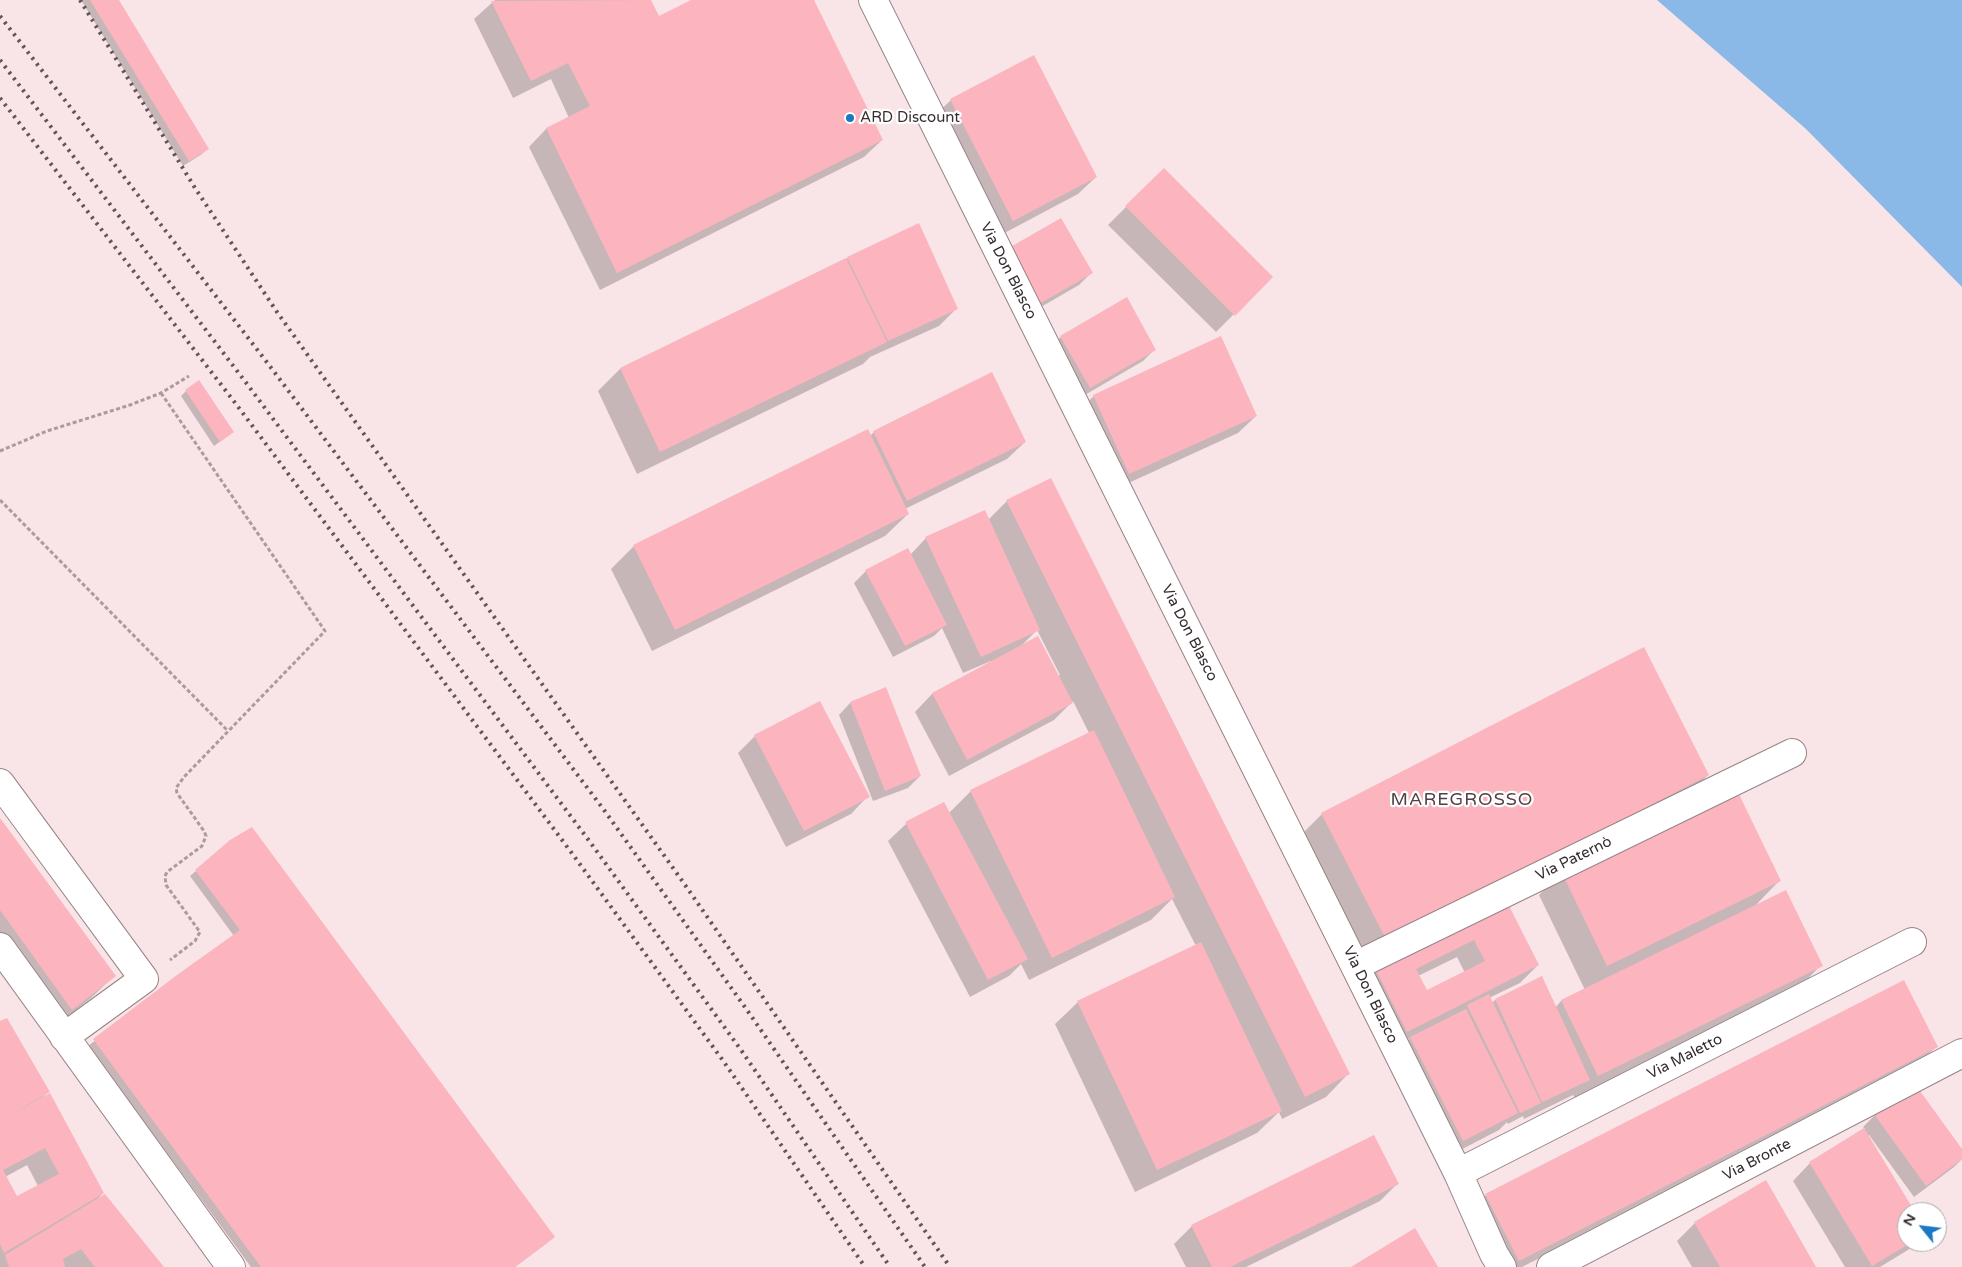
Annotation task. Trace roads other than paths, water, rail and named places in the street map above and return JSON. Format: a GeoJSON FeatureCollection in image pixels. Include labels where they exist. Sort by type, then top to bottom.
{"type":"FeatureCollection","features":[{"type":"Feature","properties":{"kind":"street","name":"Via Don Blasco"},"geometry":{"type":"LineString","coordinates":[[873,0],[1458,1173],[1494,1254],[1502,1267]]}},
{"type":"Feature","properties":{"kind":"street","name":"Via Paternò"},"geometry":{"type":"LineString","coordinates":[[1355,966],[1792,753]]}},
{"type":"Feature","properties":{"kind":"street"},"geometry":{"type":"LineString","coordinates":[[0,783],[144,980],[64,1037]]}},
{"type":"Feature","properties":{"kind":"street","name":"Via Maletto"},"geometry":{"type":"LineString","coordinates":[[1458,1173],[1912,942]]}},
{"type":"Feature","properties":{"kind":"street"},"geometry":{"type":"LineString","coordinates":[[0,947],[231,1267]]}},
{"type":"Feature","properties":{"kind":"street","name":"Via Bronte"},"geometry":{"type":"LineString","coordinates":[[1551,1267],[1962,1053]]}},
{"type":"Feature","properties":{"kind":"water"},"geometry":{"type":"Polygon","coordinates":[[[1657,0],[1962,0],[1962,287],[1806,129],[1657,0]]]}},
{"type":"Feature","properties":{"kind":"railway"},"geometry":{"type":"LineString","coordinates":[[80,0],[195,188],[277,312],[683,882],[950,1267]]}},
{"type":"Feature","properties":{"kind":"railway"},"geometry":{"type":"LineString","coordinates":[[0,16],[269,365],[604,810],[747,1010],[925,1267]]}},
{"type":"Feature","properties":{"kind":"railway"},"geometry":{"type":"LineString","coordinates":[[0,60],[244,380],[590,842],[741,1050],[890,1267]]}},
{"type":"Feature","properties":{"kind":"railway"},"geometry":{"type":"LineString","coordinates":[[0,98],[236,404],[571,852],[724,1062],[865,1267]]}},
{"type":"Feature","properties":{"kind":"place","name":"ARD Discount"},"geometry":{"type":"Point","coordinates":[850,118]}},
{"type":"Feature","properties":{"kind":"district","name":"MAREGROSSO"},"geometry":{"type":"Point","coordinates":[1462,800]}}]}
